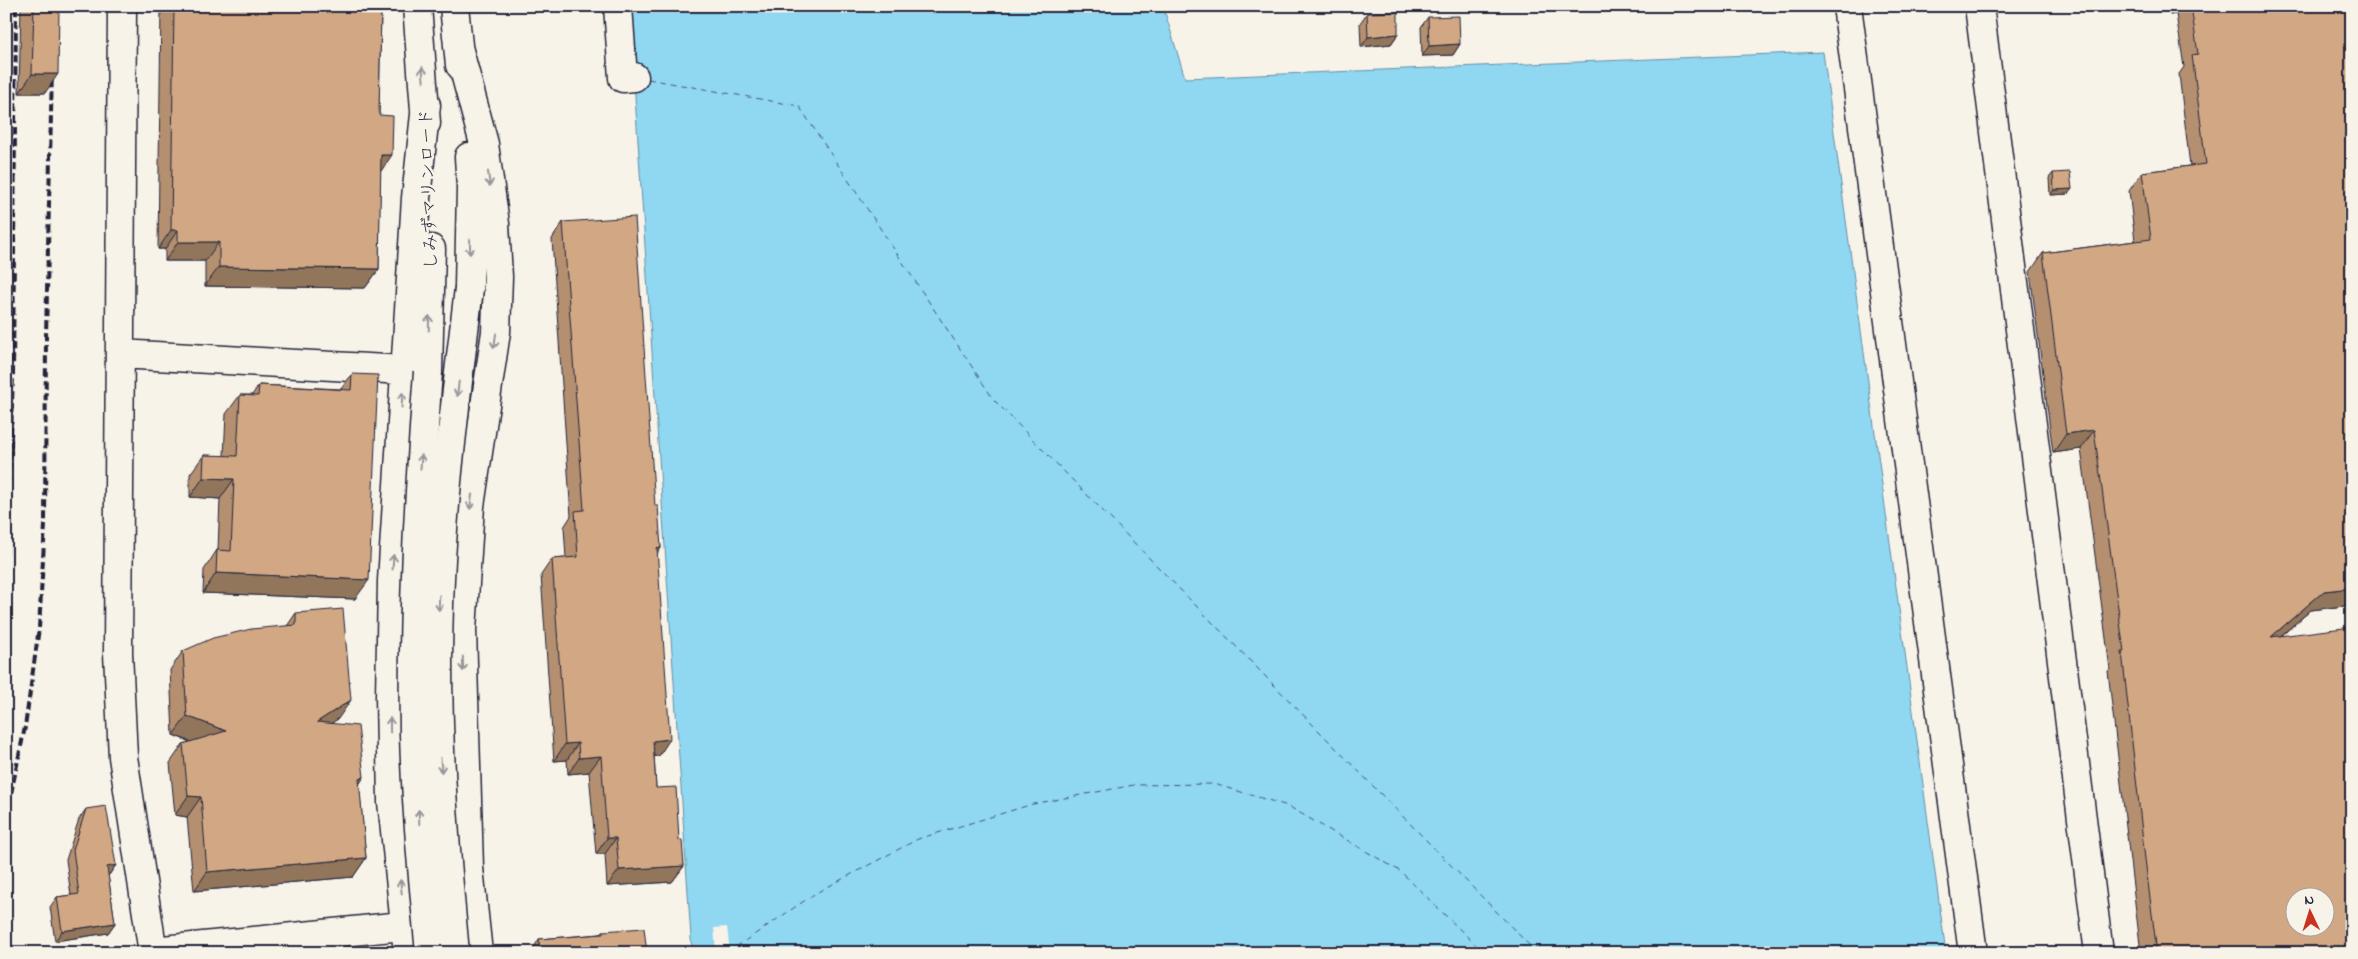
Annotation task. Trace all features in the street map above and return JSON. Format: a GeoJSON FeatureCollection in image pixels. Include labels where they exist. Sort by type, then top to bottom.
{"type":"FeatureCollection","features":[{"type":"Feature","properties":{"kind":"street"},"geometry":{"type":"LineString","coordinates":[[122,6],[118,653],[123,757],[153,952],[405,925],[474,920]]}},
{"type":"Feature","properties":{"kind":"street","name":"しみずマリンロード"},"geometry":{"type":"LineString","coordinates":[[416,371],[432,221],[426,104],[417,6]]}},
{"type":"Feature","properties":{"kind":"street"},"geometry":{"type":"LineString","coordinates":[[454,6],[471,187],[469,288],[443,527],[439,605],[439,738],[455,953]]}},
{"type":"Feature","properties":{"kind":"street"},"geometry":{"type":"LineString","coordinates":[[618,6],[622,78],[634,77]]}},
{"type":"Feature","properties":{"kind":"street"},"geometry":{"type":"LineString","coordinates":[[1846,6],[1972,953]]}},
{"type":"Feature","properties":{"kind":"street"},"geometry":{"type":"LineString","coordinates":[[1978,6],[2099,953]]}},
{"type":"Feature","properties":{"kind":"street"},"geometry":{"type":"LineString","coordinates":[[458,47],[484,144],[495,224],[498,277],[496,332],[470,506],[462,630],[466,799],[478,953]]}},
{"type":"Feature","properties":{"kind":"street"},"geometry":{"type":"LineString","coordinates":[[120,354],[416,371]]}},
{"type":"Feature","properties":{"kind":"street"},"geometry":{"type":"LineString","coordinates":[[408,953],[392,802],[390,697],[392,581],[416,371]]}},
{"type":"Feature","properties":{"kind":"street"},"geometry":{"type":"LineString","coordinates":[[416,371],[419,499],[414,617],[414,736],[423,886],[430,953]]}},
{"type":"Feature","properties":{"kind":"water"},"geometry":{"type":"Polygon","coordinates":[[[629,6],[1163,6],[1185,78],[1823,52],[1946,953],[692,953],[629,6]]]}},
{"type":"Feature","properties":{"kind":"pier"},"geometry":{"type":"Polygon","coordinates":[[[727,927],[730,953],[716,953],[714,928],[727,927]]]}},
{"type":"Feature","properties":{"kind":"building"},"geometry":{"type":"Polygon","coordinates":[[[34,6],[59,6],[58,74],[32,74],[34,6]]]}},
{"type":"Feature","properties":{"kind":"building"},"geometry":{"type":"Polygon","coordinates":[[[174,6],[381,6],[379,115],[393,116],[392,155],[381,155],[379,269],[219,267],[219,242],[178,242],[178,230],[171,230],[174,6]]]}},
{"type":"Feature","properties":{"kind":"building"},"geometry":{"type":"Polygon","coordinates":[[[2191,6],[2352,6],[2352,588],[2324,591],[2271,637],[2352,627],[2352,953],[2157,953],[2122,652],[2124,652],[2094,430],[2066,434],[2043,253],[2151,239],[2142,172],[2206,164],[2192,55],[2198,54],[2191,6]]]}},
{"type":"Feature","properties":{"kind":"building"},"geometry":{"type":"Polygon","coordinates":[[[1398,12],[1398,34],[1368,37],[1367,13],[1398,12]]]}},
{"type":"Feature","properties":{"kind":"building"},"geometry":{"type":"Polygon","coordinates":[[[1459,16],[1460,44],[1429,46],[1428,17],[1459,16]]]}},
{"type":"Feature","properties":{"kind":"building"},"geometry":{"type":"Polygon","coordinates":[[[2070,172],[2072,189],[2054,190],[2053,173],[2070,172]]]}},
{"type":"Feature","properties":{"kind":"building"},"geometry":{"type":"Polygon","coordinates":[[[635,217],[655,506],[658,506],[661,548],[657,548],[670,739],[653,741],[656,788],[676,787],[679,840],[682,840],[684,866],[619,870],[616,838],[607,838],[601,756],[579,758],[578,743],[565,744],[552,559],[578,557],[575,511],[584,510],[563,222],[635,217]]]}},
{"type":"Feature","properties":{"kind":"building"},"geometry":{"type":"Polygon","coordinates":[[[352,374],[378,375],[369,580],[216,573],[217,550],[231,551],[234,479],[203,478],[204,455],[237,456],[240,395],[258,396],[259,385],[351,390],[352,374]]]}},
{"type":"Feature","properties":{"kind":"building"},"geometry":{"type":"Polygon","coordinates":[[[343,609],[351,700],[317,722],[358,726],[364,777],[359,779],[366,858],[207,872],[201,797],[188,796],[183,744],[226,731],[187,716],[183,651],[213,638],[251,629],[296,625],[296,613],[343,609]]]}},
{"type":"Feature","properties":{"kind":"building"},"geometry":{"type":"Polygon","coordinates":[[[106,806],[116,865],[107,867],[115,923],[62,931],[57,897],[79,894],[73,850],[86,809],[106,806]]]}},
{"type":"Feature","properties":{"kind":"building"},"geometry":{"type":"Polygon","coordinates":[[[644,928],[647,953],[540,953],[539,939],[603,934],[603,931],[644,928]]]}},
{"type":"Feature","properties":{"kind":"ferry route"},"geometry":{"type":"LineString","coordinates":[[648,79],[799,106],[994,400],[1537,953]]}},
{"type":"Feature","properties":{"kind":"ferry route"},"geometry":{"type":"LineString","coordinates":[[727,953],[816,893],[918,839],[1033,804],[1134,785],[1214,784],[1288,806],[1400,871],[1484,953]]}},
{"type":"Feature","properties":{"kind":"railway"},"geometry":{"type":"LineString","coordinates":[[6,579],[13,374],[16,6]]}},
{"type":"Feature","properties":{"kind":"railway"},"geometry":{"type":"LineString","coordinates":[[6,817],[25,727],[39,628],[45,525],[46,336],[52,69]]}}]}
